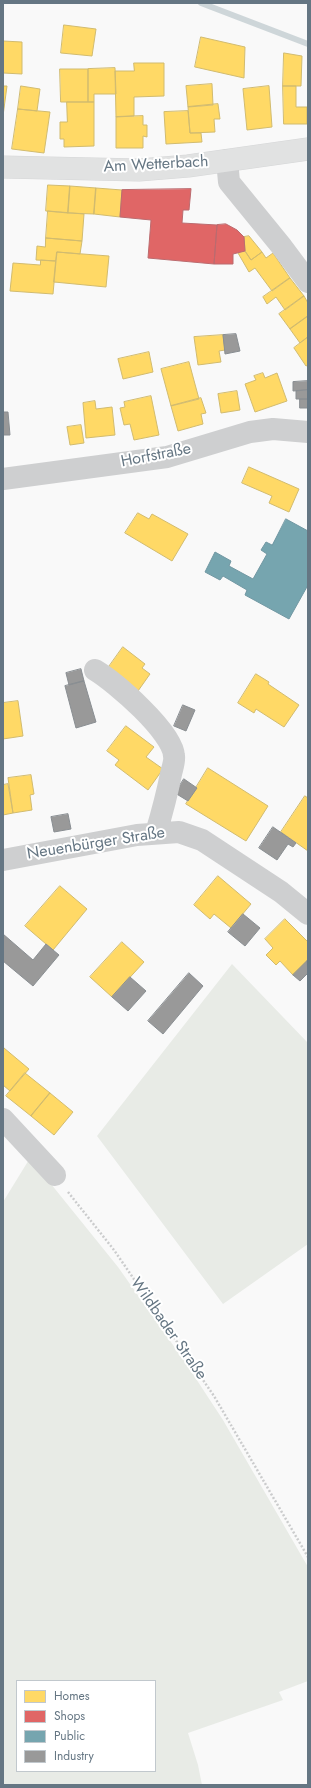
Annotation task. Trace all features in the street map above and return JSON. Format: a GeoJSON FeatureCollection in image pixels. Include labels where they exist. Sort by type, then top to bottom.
{"type":"FeatureCollection","features":[{"type":"Feature","properties":{"kind":"main road","name":"Am Wetterbach"},"geometry":{"type":"LineString","coordinates":[[3,167],[140,170],[188,166],[308,149]]}},
{"type":"Feature","properties":{"kind":"street"},"geometry":{"type":"LineString","coordinates":[[227,160],[229,182],[282,247],[308,282]]}},
{"type":"Feature","properties":{"kind":"street","name":"Horfstraße"},"geometry":{"type":"LineString","coordinates":[[3,479],[167,457],[250,432],[273,429],[308,432]]}},
{"type":"Feature","properties":{"kind":"street"},"geometry":{"type":"LineString","coordinates":[[95,670],[109,679],[135,702],[167,738],[174,756],[164,809],[156,833]]}},
{"type":"Feature","properties":{"kind":"street","name":"Neuenbürger Straße"},"geometry":{"type":"LineString","coordinates":[[3,860],[156,833],[179,832],[202,840],[281,892],[308,914]]}},
{"type":"Feature","properties":{"kind":"street"},"geometry":{"type":"LineString","coordinates":[[3,1119],[55,1175]]}},
{"type":"Feature","properties":{"kind":"path","name":"Wildbader Straße"},"geometry":{"type":"LineString","coordinates":[[55,1175],[114,1250],[214,1396],[308,1557]]}},
{"type":"Feature","properties":{"kind":"shaded area"},"geometry":{"type":"Polygon","coordinates":[[[232,964],[308,1043],[308,1244],[223,1304],[97,1136],[232,964]]]}},
{"type":"Feature","properties":{"kind":"shaded area"},"geometry":{"type":"Polygon","coordinates":[[[30,1158],[118,1267],[185,1362],[223,1420],[308,1567],[308,1681],[279,1692],[283,1700],[188,1733],[198,1765],[202,1785],[3,1785],[3,1202],[30,1158]]]}},
{"type":"Feature","properties":{"kind":"building: Homes"},"geometry":{"type":"Polygon","coordinates":[[[64,25],[96,29],[92,56],[61,53],[64,25]]]}},
{"type":"Feature","properties":{"kind":"building: Homes"},"geometry":{"type":"Polygon","coordinates":[[[201,37],[245,47],[244,78],[195,67],[201,37]]]}},
{"type":"Feature","properties":{"kind":"building: Homes"},"geometry":{"type":"Polygon","coordinates":[[[3,41],[22,42],[22,74],[3,73],[3,41]]]}},
{"type":"Feature","properties":{"kind":"building: Homes"},"geometry":{"type":"Polygon","coordinates":[[[284,53],[302,56],[301,86],[283,86],[284,53]]]}},
{"type":"Feature","properties":{"kind":"building: Homes"},"geometry":{"type":"Polygon","coordinates":[[[134,63],[164,63],[164,96],[134,97],[134,116],[116,117],[115,71],[134,71],[134,63]]]}},
{"type":"Feature","properties":{"kind":"building: Homes"},"geometry":{"type":"Polygon","coordinates":[[[115,68],[116,94],[94,94],[94,102],[88,102],[88,69],[115,68]]]}},
{"type":"Feature","properties":{"kind":"building: Homes"},"geometry":{"type":"Polygon","coordinates":[[[60,69],[88,69],[88,102],[61,102],[60,69]]]}},
{"type":"Feature","properties":{"kind":"building: Homes"},"geometry":{"type":"Polygon","coordinates":[[[212,84],[213,105],[188,107],[186,86],[212,84]]]}},
{"type":"Feature","properties":{"kind":"building: Homes"},"geometry":{"type":"Polygon","coordinates":[[[3,86],[7,86],[3,116],[3,86]]]}},
{"type":"Feature","properties":{"kind":"building: Homes"},"geometry":{"type":"Polygon","coordinates":[[[21,86],[40,89],[37,111],[18,109],[21,86]]]}},
{"type":"Feature","properties":{"kind":"building: Homes"},"geometry":{"type":"Polygon","coordinates":[[[269,86],[272,127],[247,130],[243,89],[269,86]]]}},
{"type":"Feature","properties":{"kind":"building: Homes"},"geometry":{"type":"Polygon","coordinates":[[[283,86],[296,86],[296,107],[307,107],[307,124],[284,124],[283,86]]]}},
{"type":"Feature","properties":{"kind":"building: Homes"},"geometry":{"type":"Polygon","coordinates":[[[67,102],[94,102],[94,146],[64,147],[64,139],[60,139],[60,122],[67,122],[67,102]]]}},
{"type":"Feature","properties":{"kind":"building: Homes"},"geometry":{"type":"Polygon","coordinates":[[[218,104],[220,119],[214,119],[215,132],[190,133],[188,107],[218,104]]]}},
{"type":"Feature","properties":{"kind":"building: Homes"},"geometry":{"type":"Polygon","coordinates":[[[18,109],[50,112],[44,153],[12,149],[18,109]]]}},
{"type":"Feature","properties":{"kind":"building: Homes"},"geometry":{"type":"Polygon","coordinates":[[[188,111],[190,133],[201,133],[202,142],[166,144],[164,112],[188,111]]]}},
{"type":"Feature","properties":{"kind":"building: Homes"},"geometry":{"type":"Polygon","coordinates":[[[143,116],[143,125],[147,125],[147,137],[143,136],[143,148],[116,148],[116,117],[143,116]]]}},
{"type":"Feature","properties":{"kind":"building: Homes"},"geometry":{"type":"Polygon","coordinates":[[[48,185],[70,186],[68,213],[46,211],[48,185]]]}},
{"type":"Feature","properties":{"kind":"building: Homes"},"geometry":{"type":"Polygon","coordinates":[[[70,186],[96,188],[94,214],[68,213],[70,186]]]}},
{"type":"Feature","properties":{"kind":"building: Homes"},"geometry":{"type":"Polygon","coordinates":[[[96,188],[122,190],[120,217],[94,214],[96,188]]]}},
{"type":"Feature","properties":{"kind":"building: Homes"},"geometry":{"type":"Polygon","coordinates":[[[48,211],[84,214],[82,241],[46,238],[48,211]]]}},
{"type":"Feature","properties":{"kind":"building: Homes"},"geometry":{"type":"Polygon","coordinates":[[[249,236],[262,252],[251,260],[245,251],[244,237],[249,236]]]}},
{"type":"Feature","properties":{"kind":"building: Homes"},"geometry":{"type":"Polygon","coordinates":[[[46,238],[82,241],[80,254],[57,252],[56,261],[36,260],[37,246],[45,247],[46,238]]]}},
{"type":"Feature","properties":{"kind":"building: Homes"},"geometry":{"type":"Polygon","coordinates":[[[245,251],[251,260],[262,252],[266,258],[273,253],[290,278],[272,291],[255,268],[249,272],[238,253],[245,251]]]}},
{"type":"Feature","properties":{"kind":"building: Homes"},"geometry":{"type":"Polygon","coordinates":[[[57,252],[109,256],[106,287],[54,282],[57,252]]]}},
{"type":"Feature","properties":{"kind":"building: Homes"},"geometry":{"type":"Polygon","coordinates":[[[41,260],[56,261],[53,294],[10,291],[13,263],[40,265],[41,260]]]}},
{"type":"Feature","properties":{"kind":"building: Homes"},"geometry":{"type":"Polygon","coordinates":[[[290,278],[304,296],[285,310],[276,297],[267,304],[263,297],[290,278]]]}},
{"type":"Feature","properties":{"kind":"building: Homes"},"geometry":{"type":"Polygon","coordinates":[[[304,296],[308,303],[308,316],[290,329],[279,314],[304,296]]]}},
{"type":"Feature","properties":{"kind":"building: Homes"},"geometry":{"type":"Polygon","coordinates":[[[308,316],[308,337],[300,343],[290,329],[308,316]]]}},
{"type":"Feature","properties":{"kind":"building: Homes"},"geometry":{"type":"Polygon","coordinates":[[[223,335],[225,350],[219,351],[221,362],[198,365],[194,337],[223,335]]]}},
{"type":"Feature","properties":{"kind":"building: Homes"},"geometry":{"type":"Polygon","coordinates":[[[308,337],[308,365],[306,366],[294,348],[308,337]]]}},
{"type":"Feature","properties":{"kind":"building: Homes"},"geometry":{"type":"Polygon","coordinates":[[[149,352],[153,372],[123,379],[118,359],[149,352]]]}},
{"type":"Feature","properties":{"kind":"building: Homes"},"geometry":{"type":"Polygon","coordinates":[[[189,362],[199,399],[171,406],[161,369],[189,362]]]}},
{"type":"Feature","properties":{"kind":"building: Homes"},"geometry":{"type":"Polygon","coordinates":[[[263,373],[265,378],[277,373],[287,401],[255,412],[245,384],[256,380],[254,376],[263,373]]]}},
{"type":"Feature","properties":{"kind":"building: Homes"},"geometry":{"type":"Polygon","coordinates":[[[237,391],[240,410],[221,413],[218,394],[237,391]]]}},
{"type":"Feature","properties":{"kind":"building: Homes"},"geometry":{"type":"Polygon","coordinates":[[[151,396],[159,435],[134,440],[130,424],[124,425],[120,408],[125,407],[124,402],[151,396]]]}},
{"type":"Feature","properties":{"kind":"building: Homes"},"geometry":{"type":"Polygon","coordinates":[[[201,398],[206,413],[201,414],[203,424],[178,431],[171,406],[201,398]]]}},
{"type":"Feature","properties":{"kind":"building: Homes"},"geometry":{"type":"Polygon","coordinates":[[[95,401],[96,409],[112,407],[115,435],[86,438],[83,403],[95,401]]]}},
{"type":"Feature","properties":{"kind":"building: Homes"},"geometry":{"type":"Polygon","coordinates":[[[81,425],[84,443],[70,445],[67,427],[81,425]]]}},
{"type":"Feature","properties":{"kind":"building: Homes"},"geometry":{"type":"Polygon","coordinates":[[[249,467],[299,489],[289,512],[269,503],[272,496],[242,483],[249,467]]]}},
{"type":"Feature","properties":{"kind":"building: Homes"},"geometry":{"type":"Polygon","coordinates":[[[138,513],[149,519],[152,514],[188,534],[172,561],[125,533],[138,513]]]}},
{"type":"Feature","properties":{"kind":"building: Homes"},"geometry":{"type":"Polygon","coordinates":[[[123,647],[145,664],[142,668],[150,674],[138,691],[108,668],[123,647]]]}},
{"type":"Feature","properties":{"kind":"building: Homes"},"geometry":{"type":"Polygon","coordinates":[[[256,674],[299,705],[284,727],[256,709],[254,713],[238,703],[256,674]]]}},
{"type":"Feature","properties":{"kind":"building: Homes"},"geometry":{"type":"Polygon","coordinates":[[[18,701],[23,736],[3,739],[3,703],[18,701]]]}},
{"type":"Feature","properties":{"kind":"building: Homes"},"geometry":{"type":"Polygon","coordinates":[[[126,726],[154,747],[146,757],[163,769],[148,790],[115,765],[119,760],[107,751],[126,726]]]}},
{"type":"Feature","properties":{"kind":"building: Homes"},"geometry":{"type":"Polygon","coordinates":[[[208,768],[268,806],[246,841],[186,804],[208,768]]]}},
{"type":"Feature","properties":{"kind":"building: Homes"},"geometry":{"type":"Polygon","coordinates":[[[31,775],[34,794],[30,795],[32,810],[13,813],[8,778],[31,775]]]}},
{"type":"Feature","properties":{"kind":"building: Homes"},"geometry":{"type":"Polygon","coordinates":[[[8,784],[13,813],[3,815],[3,785],[8,784]]]}},
{"type":"Feature","properties":{"kind":"building: Homes"},"geometry":{"type":"Polygon","coordinates":[[[305,796],[308,798],[308,851],[281,832],[305,796]]]}},
{"type":"Feature","properties":{"kind":"building: Homes"},"geometry":{"type":"Polygon","coordinates":[[[218,876],[251,904],[231,928],[214,914],[210,919],[194,905],[218,876]]]}},
{"type":"Feature","properties":{"kind":"building: Homes"},"geometry":{"type":"Polygon","coordinates":[[[60,886],[87,909],[53,950],[25,926],[60,886]]]}},
{"type":"Feature","properties":{"kind":"building: Homes"},"geometry":{"type":"Polygon","coordinates":[[[285,919],[308,942],[308,960],[293,975],[280,961],[276,965],[266,955],[273,948],[265,939],[285,919]]]}},
{"type":"Feature","properties":{"kind":"building: Homes"},"geometry":{"type":"Polygon","coordinates":[[[122,942],[144,962],[112,997],[90,977],[122,942]]]}},
{"type":"Feature","properties":{"kind":"building: Homes"},"geometry":{"type":"Polygon","coordinates":[[[4,1048],[29,1069],[10,1091],[3,1085],[4,1048]]]}},
{"type":"Feature","properties":{"kind":"building: Homes"},"geometry":{"type":"Polygon","coordinates":[[[25,1073],[50,1093],[31,1116],[6,1096],[25,1073]]]}},
{"type":"Feature","properties":{"kind":"building: Homes"},"geometry":{"type":"Polygon","coordinates":[[[50,1093],[73,1112],[54,1135],[31,1116],[50,1093]]]}},
{"type":"Feature","properties":{"kind":"building: Shops"},"geometry":{"type":"Polygon","coordinates":[[[191,189],[189,210],[183,210],[182,223],[217,225],[214,264],[148,258],[151,220],[120,217],[122,190],[191,189]]]}},
{"type":"Feature","properties":{"kind":"building: Shops"},"geometry":{"type":"Polygon","coordinates":[[[226,224],[237,230],[244,237],[245,251],[233,254],[233,264],[214,264],[217,225],[226,224]]]}},
{"type":"Feature","properties":{"kind":"building: Public"},"geometry":{"type":"Polygon","coordinates":[[[286,519],[308,531],[308,585],[289,619],[245,595],[247,590],[223,576],[220,580],[205,572],[215,552],[231,561],[229,566],[253,579],[267,554],[261,550],[266,542],[272,545],[286,519]]]}},
{"type":"Feature","properties":{"kind":"building: Industry"},"geometry":{"type":"Polygon","coordinates":[[[236,334],[240,351],[225,354],[223,335],[236,334]]]}},
{"type":"Feature","properties":{"kind":"building: Industry"},"geometry":{"type":"Polygon","coordinates":[[[308,381],[308,390],[293,391],[293,382],[308,381]]]}},
{"type":"Feature","properties":{"kind":"building: Industry"},"geometry":{"type":"Polygon","coordinates":[[[308,390],[308,399],[296,399],[296,391],[308,390]]]}},
{"type":"Feature","properties":{"kind":"building: Industry"},"geometry":{"type":"Polygon","coordinates":[[[300,399],[308,399],[308,408],[300,408],[300,399]]]}},
{"type":"Feature","properties":{"kind":"building: Industry"},"geometry":{"type":"Polygon","coordinates":[[[3,412],[8,412],[10,435],[3,435],[3,412]]]}},
{"type":"Feature","properties":{"kind":"building: Industry"},"geometry":{"type":"Polygon","coordinates":[[[81,669],[84,681],[69,685],[66,673],[81,669]]]}},
{"type":"Feature","properties":{"kind":"building: Industry"},"geometry":{"type":"Polygon","coordinates":[[[84,681],[96,722],[76,728],[65,686],[84,681]]]}},
{"type":"Feature","properties":{"kind":"building: Industry"},"geometry":{"type":"Polygon","coordinates":[[[183,705],[195,710],[186,731],[174,726],[183,705]]]}},
{"type":"Feature","properties":{"kind":"building: Industry"},"geometry":{"type":"Polygon","coordinates":[[[184,779],[197,788],[188,801],[175,793],[184,779]]]}},
{"type":"Feature","properties":{"kind":"building: Industry"},"geometry":{"type":"Polygon","coordinates":[[[68,814],[71,829],[54,832],[51,817],[68,814]]]}},
{"type":"Feature","properties":{"kind":"building: Industry"},"geometry":{"type":"Polygon","coordinates":[[[273,827],[296,843],[293,847],[288,844],[277,860],[259,848],[273,827]]]}},
{"type":"Feature","properties":{"kind":"building: Industry"},"geometry":{"type":"Polygon","coordinates":[[[243,914],[260,928],[245,946],[228,932],[243,914]]]}},
{"type":"Feature","properties":{"kind":"building: Industry"},"geometry":{"type":"Polygon","coordinates":[[[3,934],[33,960],[46,944],[59,955],[33,986],[3,961],[3,934]]]}},
{"type":"Feature","properties":{"kind":"building: Industry"},"geometry":{"type":"Polygon","coordinates":[[[307,961],[308,973],[300,981],[293,975],[307,961]]]}},
{"type":"Feature","properties":{"kind":"building: Industry"},"geometry":{"type":"Polygon","coordinates":[[[189,973],[203,986],[163,1034],[148,1021],[189,973]]]}},
{"type":"Feature","properties":{"kind":"building: Industry"},"geometry":{"type":"Polygon","coordinates":[[[130,977],[146,991],[128,1011],[112,997],[130,977]]]}},
{"type":"Feature","properties":{"kind":"waterway"},"geometry":{"type":"LineString","coordinates":[[201,3],[308,44]]}}]}
